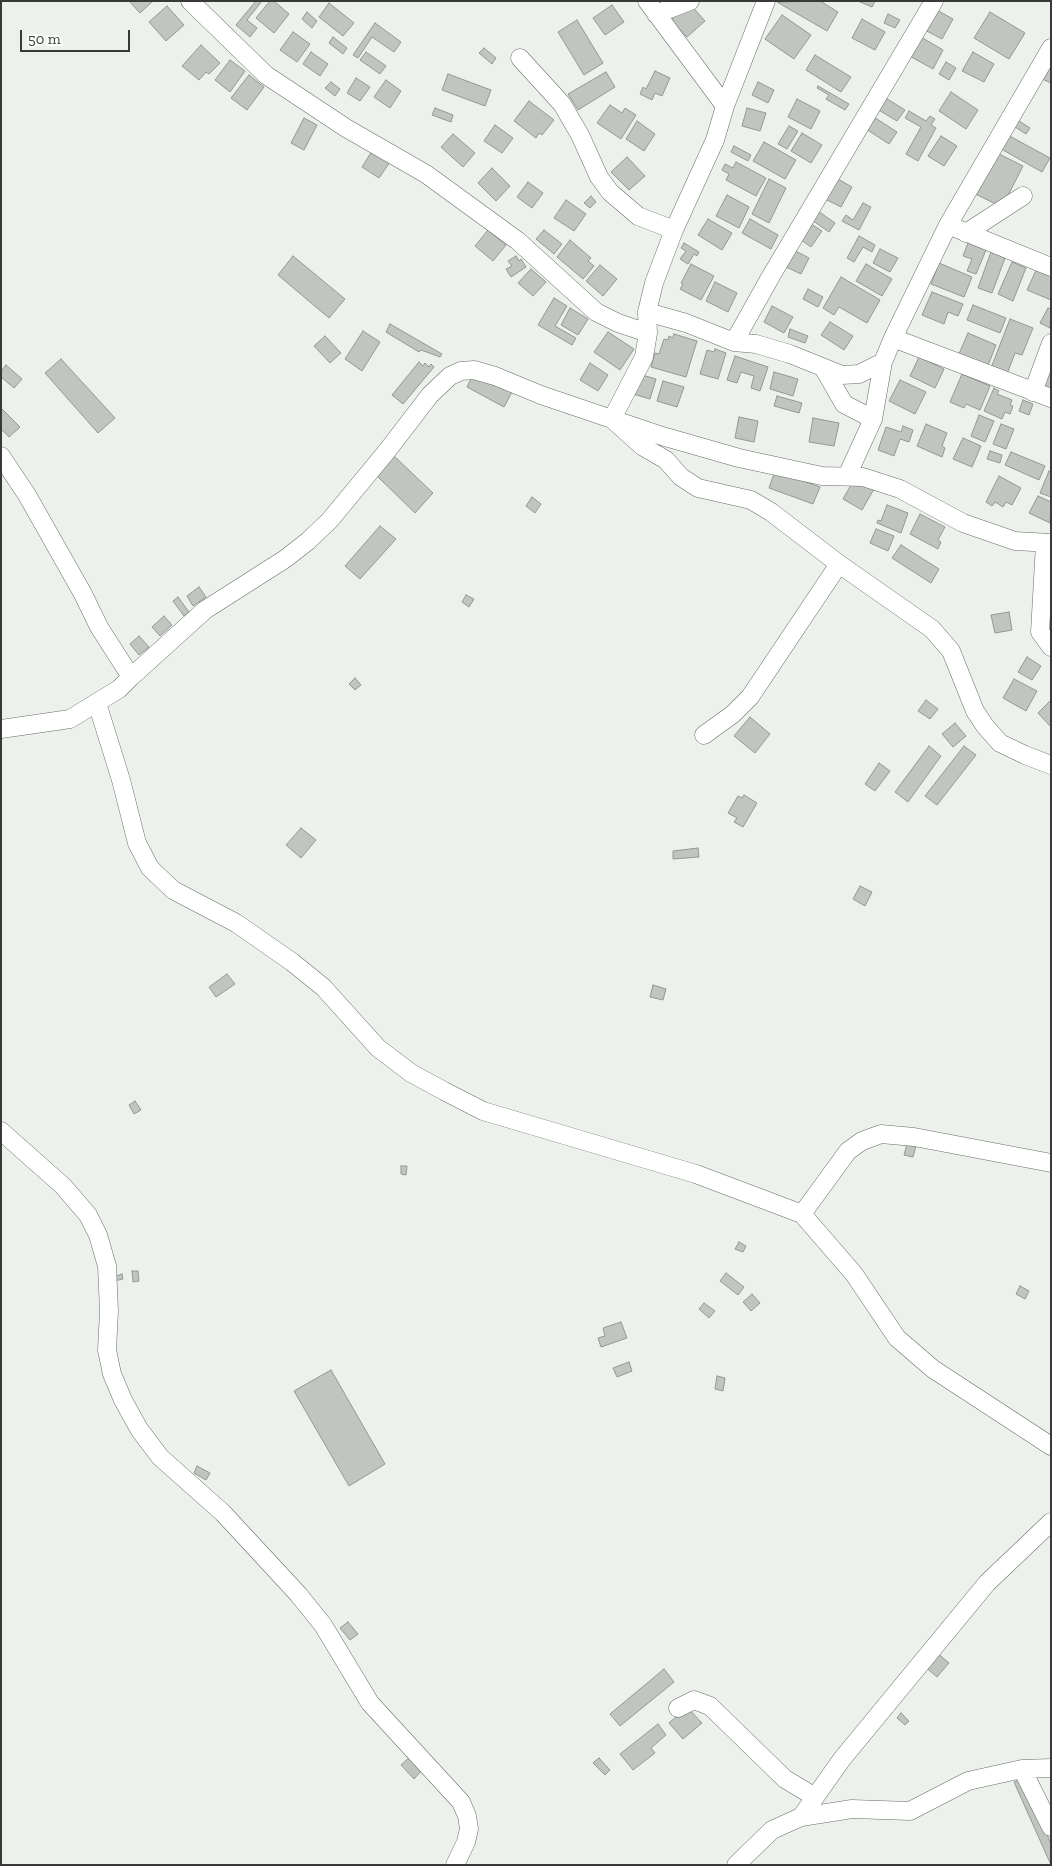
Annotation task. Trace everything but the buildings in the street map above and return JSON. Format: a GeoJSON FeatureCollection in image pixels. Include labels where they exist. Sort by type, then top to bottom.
{"type":"FeatureCollection","features":[{"type":"Feature","properties":{"kind":"street"},"geometry":{"type":"LineString","coordinates":[[190,1],[266,75],[346,128],[426,174],[518,241],[596,312],[618,323],[648,333]]}},
{"type":"Feature","properties":{"kind":"street"},"geometry":{"type":"LineString","coordinates":[[690,1],[651,8],[725,106]]}},
{"type":"Feature","properties":{"kind":"street"},"geometry":{"type":"LineString","coordinates":[[612,419],[644,357],[648,333],[647,312],[654,283],[674,230],[715,140],[725,106],[766,1]]}},
{"type":"Feature","properties":{"kind":"street"},"geometry":{"type":"LineString","coordinates":[[734,342],[934,1]]}},
{"type":"Feature","properties":{"kind":"street"},"geometry":{"type":"LineString","coordinates":[[847,476],[873,420],[883,362],[893,338],[948,225],[1051,48]]}},
{"type":"Feature","properties":{"kind":"street"},"geometry":{"type":"LineString","coordinates":[[520,58],[562,104],[610,192],[638,216],[674,230]]}},
{"type":"Feature","properties":{"kind":"street"},"geometry":{"type":"LineString","coordinates":[[966,233],[1023,196]]}},
{"type":"Feature","properties":{"kind":"street"},"geometry":{"type":"LineString","coordinates":[[948,225],[1051,267]]}},
{"type":"Feature","properties":{"kind":"street"},"geometry":{"type":"LineString","coordinates":[[647,312],[686,323],[734,342],[756,344],[790,354],[842,375],[859,374],[883,362]]}},
{"type":"Feature","properties":{"kind":"street"},"geometry":{"type":"LineString","coordinates":[[893,338],[1051,398]]}},
{"type":"Feature","properties":{"kind":"street"},"geometry":{"type":"LineString","coordinates":[[1033,392],[1051,343]]}},
{"type":"Feature","properties":{"kind":"street"},"geometry":{"type":"LineString","coordinates":[[824,369],[844,404],[873,420]]}},
{"type":"Feature","properties":{"kind":"street"},"geometry":{"type":"LineString","coordinates":[[1,729],[70,718],[96,703],[131,677],[205,610],[285,559],[330,520],[430,395],[450,376],[461,371],[474,370],[495,376],[541,395],[612,419],[739,458],[822,476],[863,477],[900,488],[963,522],[1015,542],[1048,544],[1040,632],[1051,648]]}},
{"type":"Feature","properties":{"kind":"street"},"geometry":{"type":"LineString","coordinates":[[612,419],[642,446],[666,460],[681,476],[698,488],[751,500],[772,512],[839,564],[932,629],[951,651],[975,711],[1000,743],[1051,765]]}},
{"type":"Feature","properties":{"kind":"street"},"geometry":{"type":"LineString","coordinates":[[1,456],[27,495],[83,594],[99,627],[131,677]]}},
{"type":"Feature","properties":{"kind":"street"},"geometry":{"type":"LineString","coordinates":[[704,735],[733,714],[750,697],[839,564]]}},
{"type":"Feature","properties":{"kind":"street"},"geometry":{"type":"LineString","coordinates":[[96,703],[121,780],[137,843],[150,868],[173,890],[236,924],[292,962],[323,987],[378,1048],[411,1073],[483,1111],[688,1171],[802,1214],[854,1274],[897,1338],[933,1369],[1051,1446]]}},
{"type":"Feature","properties":{"kind":"street"},"geometry":{"type":"LineString","coordinates":[[1,1131],[63,1186],[88,1215],[98,1235],[107,1266],[106,1286],[109,1311],[107,1350],[112,1374],[122,1400],[139,1429],[160,1457],[224,1513],[298,1594],[323,1625],[370,1703],[461,1802],[467,1816],[468,1829],[466,1842],[455,1865]]}},
{"type":"Feature","properties":{"kind":"street"},"geometry":{"type":"LineString","coordinates":[[802,1214],[848,1151],[862,1141],[881,1134],[914,1138],[1051,1163]]}},
{"type":"Feature","properties":{"kind":"street"},"geometry":{"type":"LineString","coordinates":[[801,1816],[842,1759],[987,1583],[1051,1522]]}},
{"type":"Feature","properties":{"kind":"street"},"geometry":{"type":"LineString","coordinates":[[678,1708],[694,1700],[710,1706],[785,1779],[815,1797]]}},
{"type":"Feature","properties":{"kind":"street"},"geometry":{"type":"LineString","coordinates":[[736,1865],[772,1830],[801,1816],[852,1809],[910,1811],[968,1781],[1022,1769],[1051,1768]]}},
{"type":"Feature","properties":{"kind":"street"},"geometry":{"type":"LineString","coordinates":[[1022,1769],[1051,1827]]}}]}
